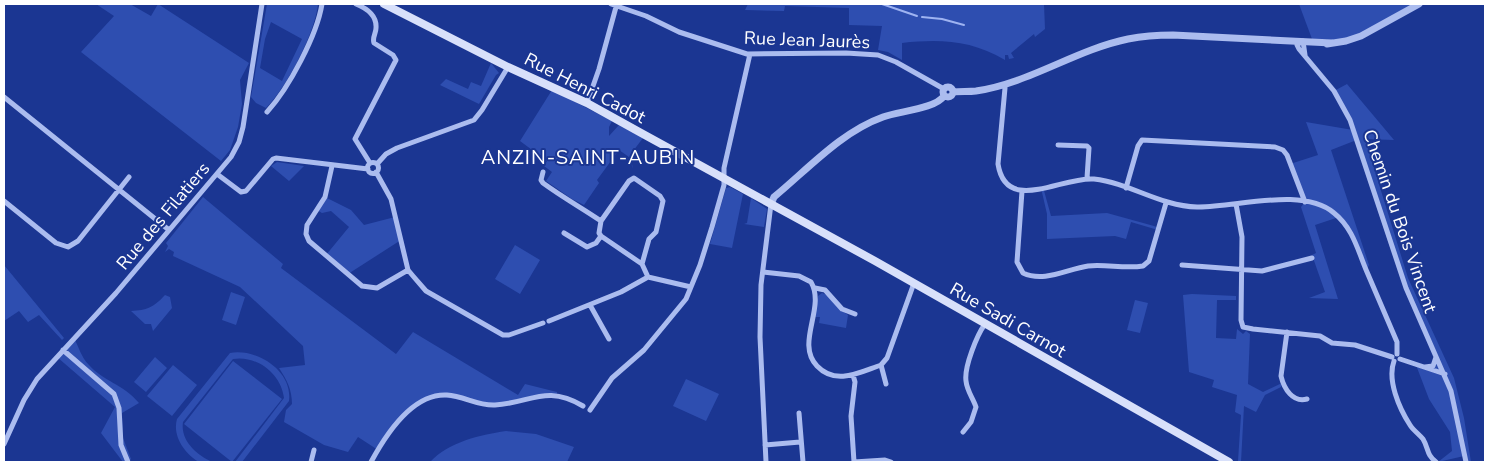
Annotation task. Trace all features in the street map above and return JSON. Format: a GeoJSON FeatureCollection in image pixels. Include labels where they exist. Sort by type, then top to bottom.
{"type":"FeatureCollection","features":[{"type":"Feature","properties":{"kind":"main road","name":"Rue Henri Cadot"},"geometry":{"type":"LineString","coordinates":[[384,4],[587,103],[771,204]]}},
{"type":"Feature","properties":{"kind":"main road","name":"Rue Sadi Carnot"},"geometry":{"type":"LineString","coordinates":[[771,204],[1229,462]]}},
{"type":"Feature","properties":{"kind":"street","name":"Rue des Filatiers"},"geometry":{"type":"LineString","coordinates":[[4,444],[37,379],[231,157],[239,142],[243,127],[262,4]]}},
{"type":"Feature","properties":{"kind":"street"},"geometry":{"type":"LineString","coordinates":[[267,112],[291,78],[316,26],[322,4]]}},
{"type":"Feature","properties":{"kind":"street"},"geometry":{"type":"LineString","coordinates":[[356,4],[371,13],[376,25],[373,37],[374,43],[393,55],[396,60],[355,139],[370,163],[377,164]]}},
{"type":"Feature","properties":{"kind":"street"},"geometry":{"type":"LineString","coordinates":[[766,462],[760,337],[763,272],[771,204],[774,197],[847,136],[883,117],[936,103],[944,92],[950,88],[953,92],[976,91],[1003,85],[1032,76],[1098,48],[1147,36],[1173,35],[1301,43],[1332,43],[1361,36],[1419,4]]}},
{"type":"Feature","properties":{"kind":"street"},"geometry":{"type":"LineString","coordinates":[[587,103],[599,69],[613,5]]}},
{"type":"Feature","properties":{"kind":"street","name":"Rue Jean Jaurès"},"geometry":{"type":"LineString","coordinates":[[613,5],[646,16],[672,29],[717,46],[750,54],[871,54],[896,62],[944,92]]}},
{"type":"Feature","properties":{"kind":"street","name":"Chemin du Bois Vincent"},"geometry":{"type":"LineString","coordinates":[[1301,43],[1305,55],[1334,91],[1350,120],[1406,288],[1444,372],[1455,404],[1466,462]]}},
{"type":"Feature","properties":{"kind":"street"},"geometry":{"type":"LineString","coordinates":[[590,410],[612,378],[644,350],[686,299],[712,228],[724,186],[724,168],[750,54]]}},
{"type":"Feature","properties":{"kind":"street"},"geometry":{"type":"LineString","coordinates":[[508,66],[474,120],[396,148],[386,154],[377,164],[376,172],[391,199],[408,270],[426,291],[497,333],[509,335],[543,323]]}},
{"type":"Feature","properties":{"kind":"street"},"geometry":{"type":"LineString","coordinates":[[1003,85],[1005,88],[998,164],[1000,176],[1010,187],[1022,192],[1087,178],[1107,181],[1166,203],[1195,207],[1258,201],[1306,202],[1329,210],[1351,231],[1397,342],[1396,358],[1392,372],[1402,410],[1410,426],[1422,438],[1427,453],[1436,462]]}},
{"type":"Feature","properties":{"kind":"street"},"geometry":{"type":"LineString","coordinates":[[4,97],[169,230]]}},
{"type":"Feature","properties":{"kind":"street"},"geometry":{"type":"LineString","coordinates":[[1126,188],[1138,146],[1146,139],[1202,145],[1275,147],[1283,150],[1287,155],[1306,202]]}},
{"type":"Feature","properties":{"kind":"street"},"geometry":{"type":"LineString","coordinates":[[1058,145],[1065,148],[1092,148],[1087,178]]}},
{"type":"Feature","properties":{"kind":"street"},"geometry":{"type":"LineString","coordinates":[[217,174],[241,192],[246,191],[273,159],[276,158],[368,169],[371,173],[376,172]]}},
{"type":"Feature","properties":{"kind":"street"},"geometry":{"type":"LineString","coordinates":[[368,169],[370,163]]}},
{"type":"Feature","properties":{"kind":"street"},"geometry":{"type":"LineString","coordinates":[[332,166],[325,197],[307,226],[306,234],[309,241],[362,286],[377,288],[408,270]]}},
{"type":"Feature","properties":{"kind":"street"},"geometry":{"type":"LineString","coordinates":[[544,172],[541,180],[543,183],[601,221]]}},
{"type":"Feature","properties":{"kind":"street"},"geometry":{"type":"LineString","coordinates":[[4,201],[56,243],[68,246],[78,241],[129,177]]}},
{"type":"Feature","properties":{"kind":"street"},"geometry":{"type":"LineString","coordinates":[[642,264],[648,239],[656,232],[663,201],[660,196],[634,178],[629,181],[601,221],[599,233],[642,264],[648,277]]}},
{"type":"Feature","properties":{"kind":"street"},"geometry":{"type":"LineString","coordinates":[[1022,192],[1017,262],[1023,273],[1037,276],[1050,276],[1088,266],[1143,266],[1148,261],[1166,203]]}},
{"type":"Feature","properties":{"kind":"street"},"geometry":{"type":"LineString","coordinates":[[1236,204],[1242,237],[1240,320],[1243,326],[1253,330],[1320,336],[1332,343],[1355,345],[1422,367],[1444,372]]}},
{"type":"Feature","properties":{"kind":"street"},"geometry":{"type":"LineString","coordinates":[[564,233],[587,247],[596,243],[601,236]]}},
{"type":"Feature","properties":{"kind":"street"},"geometry":{"type":"LineString","coordinates":[[1182,265],[1262,272],[1312,258]]}},
{"type":"Feature","properties":{"kind":"street"},"geometry":{"type":"LineString","coordinates":[[763,272],[800,276],[811,282],[815,288],[808,347],[809,355],[819,369],[829,375],[840,378],[881,365],[887,358],[914,283]]}},
{"type":"Feature","properties":{"kind":"street"},"geometry":{"type":"LineString","coordinates":[[550,321],[621,292],[648,277],[691,287]]}},
{"type":"Feature","properties":{"kind":"street"},"geometry":{"type":"LineString","coordinates":[[815,288],[825,290],[842,309],[855,314]]}},
{"type":"Feature","properties":{"kind":"street"},"geometry":{"type":"LineString","coordinates":[[590,305],[609,339]]}},
{"type":"Feature","properties":{"kind":"street"},"geometry":{"type":"LineString","coordinates":[[964,432],[971,422],[976,407],[968,390],[966,370],[978,335],[985,324]]}},
{"type":"Feature","properties":{"kind":"street"},"geometry":{"type":"LineString","coordinates":[[1287,332],[1281,376],[1282,382],[1294,398],[1300,401],[1307,399]]}},
{"type":"Feature","properties":{"kind":"street"},"geometry":{"type":"LineString","coordinates":[[63,350],[114,394],[119,408],[121,445],[128,462]]}},
{"type":"Feature","properties":{"kind":"street"},"geometry":{"type":"LineString","coordinates":[[1428,368],[1435,364],[1436,354]]}},
{"type":"Feature","properties":{"kind":"street"},"geometry":{"type":"LineString","coordinates":[[881,365],[886,384]]}},
{"type":"Feature","properties":{"kind":"street"},"geometry":{"type":"LineString","coordinates":[[1422,367],[1444,372]]}},
{"type":"Feature","properties":{"kind":"street"},"geometry":{"type":"LineString","coordinates":[[853,375],[855,382],[851,416],[854,462],[885,460],[891,462]]}},
{"type":"Feature","properties":{"kind":"street"},"geometry":{"type":"LineString","coordinates":[[371,462],[384,439],[398,421],[407,412],[435,396],[453,395],[480,403],[495,405],[534,396],[557,396],[583,406]]}},
{"type":"Feature","properties":{"kind":"street"},"geometry":{"type":"LineString","coordinates":[[799,413],[802,462]]}},
{"type":"Feature","properties":{"kind":"street"},"geometry":{"type":"LineString","coordinates":[[765,445],[800,442]]}},
{"type":"Feature","properties":{"kind":"street"},"geometry":{"type":"LineString","coordinates":[[311,462],[314,450]]}},
{"type":"Feature","properties":{"kind":"shaded area"},"geometry":{"type":"Polygon","coordinates":[[[96,4],[130,4],[151,16],[158,4],[249,63],[240,80],[242,104],[238,127],[230,150],[221,161],[81,52],[114,16],[96,4]]]}},
{"type":"Feature","properties":{"kind":"shaded area"},"geometry":{"type":"Polygon","coordinates":[[[267,4],[318,4],[312,30],[299,59],[283,87],[266,108],[256,103],[251,97],[267,4]],[[271,22],[265,39],[260,68],[282,81],[302,39],[271,22]]]}},
{"type":"Feature","properties":{"kind":"shaded area"},"geometry":{"type":"Polygon","coordinates":[[[748,4],[1044,4],[1045,29],[1035,37],[1034,34],[1011,53],[1014,58],[1009,59],[1008,55],[1005,55],[1005,60],[980,48],[955,42],[929,41],[902,43],[902,60],[888,52],[878,50],[882,26],[849,25],[849,8],[785,6],[784,11],[745,10],[748,4]]]}},
{"type":"Feature","properties":{"kind":"shaded area"},"geometry":{"type":"Polygon","coordinates":[[[1299,4],[1419,4],[1346,41],[1312,39],[1299,4]]]}},
{"type":"Feature","properties":{"kind":"shaded area"},"geometry":{"type":"Polygon","coordinates":[[[491,63],[499,73],[479,104],[440,85],[446,79],[468,89],[471,82],[481,86],[491,63]]]}},
{"type":"Feature","properties":{"kind":"shaded area"},"geometry":{"type":"Polygon","coordinates":[[[1347,84],[1394,140],[1365,139],[1408,278],[1454,378],[1464,418],[1471,462],[1466,462],[1464,456],[1438,462],[1452,451],[1450,432],[1429,399],[1416,365],[1428,367],[1436,361],[1414,309],[1356,138],[1354,141],[1331,150],[1369,265],[1366,271],[1355,244],[1339,217],[1315,225],[1338,299],[1309,298],[1325,292],[1312,255],[1316,253],[1301,207],[1305,202],[1290,164],[1318,155],[1306,122],[1353,130],[1334,91],[1347,84]]]}},
{"type":"Feature","properties":{"kind":"shaded area"},"geometry":{"type":"Polygon","coordinates":[[[552,90],[612,121],[609,127],[609,136],[619,125],[643,138],[630,155],[633,169],[629,157],[619,150],[597,180],[599,183],[584,205],[546,181],[552,172],[544,166],[547,161],[520,141],[552,90]]]}},
{"type":"Feature","properties":{"kind":"shaded area"},"geometry":{"type":"Polygon","coordinates":[[[277,162],[304,166],[289,181],[271,166],[277,162]]]}},
{"type":"Feature","properties":{"kind":"shaded area"},"geometry":{"type":"Polygon","coordinates":[[[730,187],[743,194],[732,248],[710,244],[726,188],[730,187]]]}},
{"type":"Feature","properties":{"kind":"shaded area"},"geometry":{"type":"Polygon","coordinates":[[[1043,187],[1051,216],[1107,213],[1159,228],[1158,230],[1131,222],[1126,239],[1115,236],[1047,239],[1047,214],[1041,188],[1043,187]]]}},
{"type":"Feature","properties":{"kind":"shaded area"},"geometry":{"type":"Polygon","coordinates":[[[203,197],[283,264],[281,268],[396,354],[413,332],[518,395],[525,384],[557,392],[557,395],[495,405],[435,396],[407,412],[378,450],[358,437],[348,452],[324,445],[284,422],[286,410],[292,404],[292,399],[288,385],[279,368],[305,365],[303,346],[240,287],[173,256],[174,252],[169,249],[165,252],[168,246],[166,243],[203,197]]]}},
{"type":"Feature","properties":{"kind":"shaded area"},"geometry":{"type":"Polygon","coordinates":[[[325,197],[351,210],[364,225],[395,217],[401,240],[348,274],[326,255],[349,227],[331,211],[322,213],[317,210],[325,197]]]}},
{"type":"Feature","properties":{"kind":"shaded area"},"geometry":{"type":"Polygon","coordinates":[[[751,198],[767,209],[764,227],[744,224],[747,223],[751,198]]]}},
{"type":"Feature","properties":{"kind":"shaded area"},"geometry":{"type":"Polygon","coordinates":[[[515,245],[540,260],[520,294],[495,279],[515,245]]]}},
{"type":"Feature","properties":{"kind":"shaded area"},"geometry":{"type":"Polygon","coordinates":[[[4,265],[64,338],[62,340],[39,315],[28,322],[19,311],[4,321],[4,265]]]}},
{"type":"Feature","properties":{"kind":"shaded area"},"geometry":{"type":"Polygon","coordinates":[[[231,292],[245,297],[236,325],[222,320],[231,292]]]}},
{"type":"Feature","properties":{"kind":"shaded area"},"geometry":{"type":"Polygon","coordinates":[[[822,293],[829,296],[848,315],[846,328],[819,323],[820,317],[815,317],[818,296],[822,293]]]}},
{"type":"Feature","properties":{"kind":"shaded area"},"geometry":{"type":"Polygon","coordinates":[[[165,295],[170,297],[172,308],[153,331],[151,324],[145,324],[131,311],[150,308],[165,295]]]}},
{"type":"Feature","properties":{"kind":"shaded area"},"geometry":{"type":"Polygon","coordinates":[[[1183,295],[1236,296],[1236,300],[1217,300],[1216,338],[1236,339],[1237,329],[1243,334],[1246,331],[1250,334],[1248,384],[1263,392],[1282,383],[1281,387],[1265,395],[1256,412],[1244,406],[1241,462],[1238,461],[1241,415],[1235,412],[1237,395],[1212,387],[1214,380],[1189,372],[1183,295]]]}},
{"type":"Feature","properties":{"kind":"shaded area"},"geometry":{"type":"Polygon","coordinates":[[[1135,300],[1148,303],[1140,333],[1127,330],[1135,300]]]}},
{"type":"Feature","properties":{"kind":"shaded area"},"geometry":{"type":"Polygon","coordinates":[[[74,338],[86,362],[95,371],[133,396],[139,403],[122,413],[123,438],[131,459],[128,462],[123,462],[101,433],[115,407],[57,357],[74,338]]]}},
{"type":"Feature","properties":{"kind":"shaded area"},"geometry":{"type":"Polygon","coordinates":[[[230,353],[251,354],[271,364],[285,380],[289,390],[289,401],[242,462],[235,462],[284,398],[278,381],[266,368],[251,360],[233,359],[183,422],[184,435],[187,441],[195,451],[212,462],[199,462],[181,444],[176,432],[177,419],[230,353]]]}},
{"type":"Feature","properties":{"kind":"shaded area"},"geometry":{"type":"Polygon","coordinates":[[[155,357],[167,368],[146,392],[134,382],[155,357]]]}},
{"type":"Feature","properties":{"kind":"shaded area"},"geometry":{"type":"Polygon","coordinates":[[[233,361],[282,399],[232,462],[184,424],[233,361]]]}},
{"type":"Feature","properties":{"kind":"shaded area"},"geometry":{"type":"Polygon","coordinates":[[[173,365],[197,385],[172,416],[147,396],[173,365]]]}},
{"type":"Feature","properties":{"kind":"shaded area"},"geometry":{"type":"Polygon","coordinates":[[[686,379],[719,394],[706,421],[673,406],[686,379]]]}},
{"type":"Feature","properties":{"kind":"shaded area"},"geometry":{"type":"Polygon","coordinates":[[[506,431],[536,434],[574,447],[567,462],[430,462],[455,444],[475,437],[506,431]]]}},
{"type":"Feature","properties":{"kind":"waterway"},"geometry":{"type":"LineString","coordinates":[[882,4],[917,16]]}},
{"type":"Feature","properties":{"kind":"waterway"},"geometry":{"type":"LineString","coordinates":[[922,17],[942,19],[964,25]]}},
{"type":"Feature","properties":{"kind":"district","name":"ANZIN-SAINT-AUBIN"},"geometry":{"type":"Point","coordinates":[588,157]}}]}
